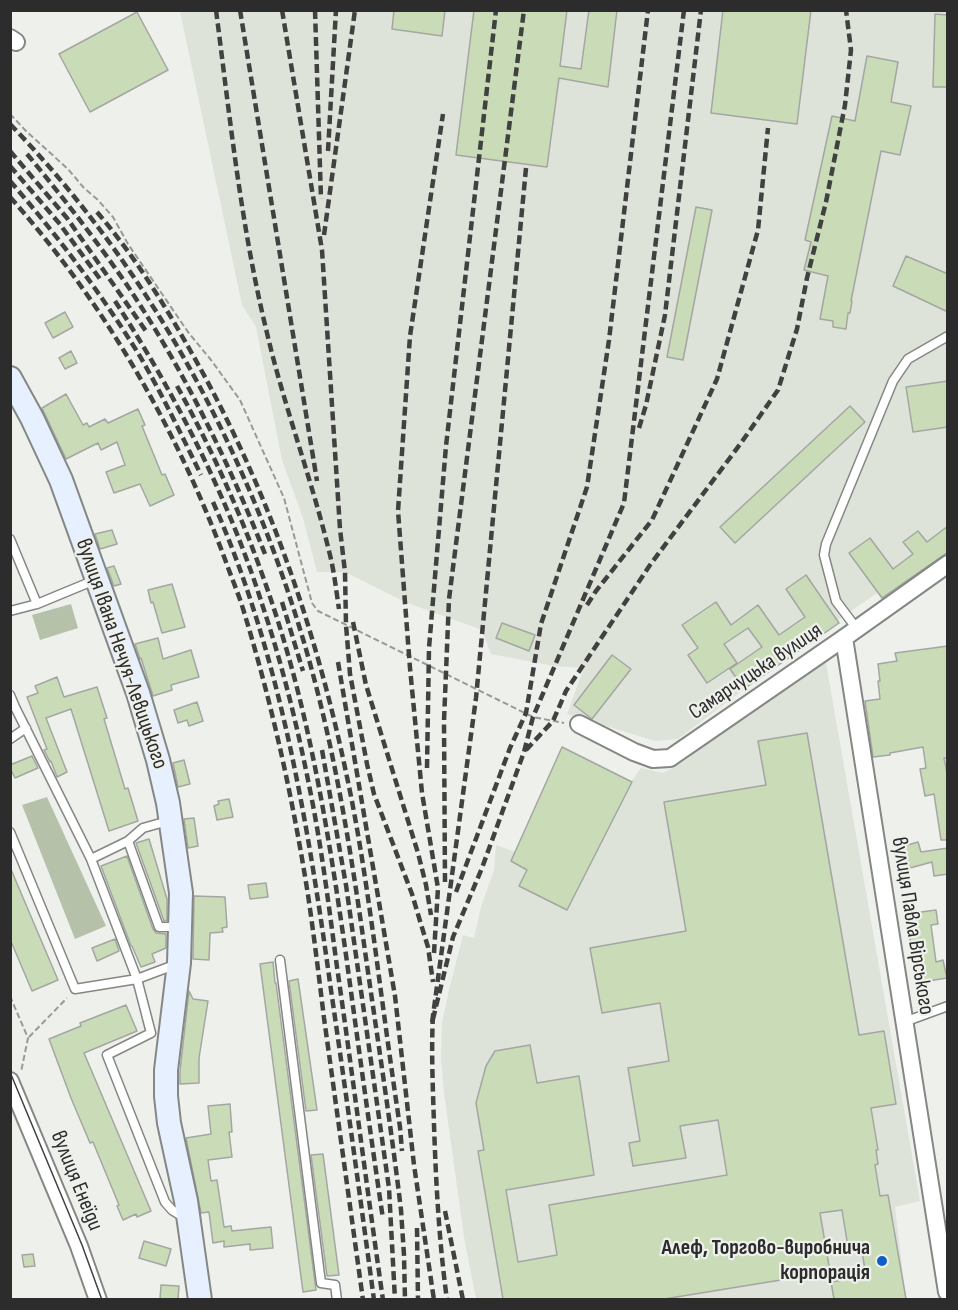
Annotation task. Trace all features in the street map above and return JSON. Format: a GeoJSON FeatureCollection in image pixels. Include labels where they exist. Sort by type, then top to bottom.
{"type":"FeatureCollection","features":[{"type":"Feature","properties":{"kind":"street","name":"вулиця Івана Нечуя-Левицького"},"geometry":{"type":"LineString","coordinates":[[10,378],[61,480],[138,693],[158,760],[171,820],[181,893],[179,963],[166,1070],[166,1096],[169,1123],[184,1191],[200,1299]]}},
{"type":"Feature","properties":{"kind":"street","name":"Самарчуцька вулиця"},"geometry":{"type":"LineString","coordinates":[[579,724],[634,752],[653,759],[670,758],[948,564]]}},
{"type":"Feature","properties":{"kind":"street","name":"вулиця Павла Вірського"},"geometry":{"type":"LineString","coordinates":[[850,634],[904,1022],[947,1292],[946,1299]]}},
{"type":"Feature","properties":{"kind":"street","name":"вулиця Енеїди"},"geometry":{"type":"LineString","coordinates":[[10,1081],[79,1246],[98,1299]]}},
{"type":"Feature","properties":{"kind":"lane"},"geometry":{"type":"LineString","coordinates":[[850,634],[836,601],[824,555],[826,544],[893,381],[908,359],[948,336]]}},
{"type":"Feature","properties":{"kind":"lane"},"geometry":{"type":"LineString","coordinates":[[10,539],[37,604]]}},
{"type":"Feature","properties":{"kind":"lane"},"geometry":{"type":"LineString","coordinates":[[10,611],[37,604],[97,579]]}},
{"type":"Feature","properties":{"kind":"lane"},"geometry":{"type":"LineString","coordinates":[[10,694],[13,706],[91,859],[137,979],[151,1033],[107,1055],[165,1202],[180,1216],[188,1219]]}},
{"type":"Feature","properties":{"kind":"lane"},"geometry":{"type":"LineString","coordinates":[[10,740],[26,728]]}},
{"type":"Feature","properties":{"kind":"lane"},"geometry":{"type":"LineString","coordinates":[[91,859],[128,842],[143,828],[171,820]]}},
{"type":"Feature","properties":{"kind":"lane"},"geometry":{"type":"LineString","coordinates":[[10,832],[75,989],[137,979],[179,963]]}},
{"type":"Feature","properties":{"kind":"lane"},"geometry":{"type":"LineString","coordinates":[[128,842],[159,927],[180,927]]}},
{"type":"Feature","properties":{"kind":"lane"},"geometry":{"type":"LineString","coordinates":[[280,960],[321,1282],[334,1285],[337,1299]]}},
{"type":"Feature","properties":{"kind":"lane"},"geometry":{"type":"LineString","coordinates":[[904,1022],[948,1006]]}},
{"type":"Feature","properties":{"kind":"path"},"geometry":{"type":"LineString","coordinates":[[10,114],[68,169],[113,218],[188,332],[240,400],[284,498],[312,603],[318,611],[533,717],[560,723],[579,724]]}},
{"type":"Feature","properties":{"kind":"path"},"geometry":{"type":"LineString","coordinates":[[28,1038],[75,989]]}},
{"type":"Feature","properties":{"kind":"shaded area"},"geometry":{"type":"Polygon","coordinates":[[[180,11],[947,11],[947,545],[816,635],[678,739],[655,741],[567,714],[584,668],[554,666],[491,654],[482,630],[405,602],[345,572],[317,572],[303,518],[282,460],[256,327],[242,305],[180,11]]]}},
{"type":"Feature","properties":{"kind":"shaded area"},"geometry":{"type":"Polygon","coordinates":[[[816,660],[826,663],[920,1201],[895,1207],[906,1299],[476,1299],[464,1237],[444,1093],[441,1058],[442,1023],[463,935],[474,938],[481,907],[494,870],[496,845],[515,852],[631,782],[641,768],[663,773],[683,762],[816,660]]]}},
{"type":"Feature","properties":{"kind":"green space"},"geometry":{"type":"Polygon","coordinates":[[[71,604],[78,628],[40,640],[32,615],[71,604]]]}},
{"type":"Feature","properties":{"kind":"green space"},"geometry":{"type":"Polygon","coordinates":[[[47,797],[106,926],[75,939],[22,805],[47,797]]]}},
{"type":"Feature","properties":{"kind":"building"},"geometry":{"type":"Polygon","coordinates":[[[394,10],[445,10],[442,36],[392,29],[394,10]]]}},
{"type":"Feature","properties":{"kind":"building"},"geometry":{"type":"Polygon","coordinates":[[[474,10],[567,10],[560,66],[581,69],[589,10],[617,10],[608,87],[559,78],[547,167],[456,155],[474,10]]]}},
{"type":"Feature","properties":{"kind":"building"},"geometry":{"type":"Polygon","coordinates":[[[723,10],[811,10],[797,124],[711,113],[723,10]]]}},
{"type":"Feature","properties":{"kind":"building"},"geometry":{"type":"Polygon","coordinates":[[[137,12],[168,70],[90,112],[59,54],[137,12]]]}},
{"type":"Feature","properties":{"kind":"building"},"geometry":{"type":"Polygon","coordinates":[[[935,14],[948,15],[948,87],[933,87],[935,14]]]}},
{"type":"Feature","properties":{"kind":"building"},"geometry":{"type":"Polygon","coordinates":[[[867,56],[898,62],[891,102],[911,106],[900,155],[881,151],[846,329],[833,327],[833,321],[820,319],[828,276],[804,270],[811,242],[805,240],[832,116],[855,121],[867,56]]]}},
{"type":"Feature","properties":{"kind":"building"},"geometry":{"type":"Polygon","coordinates":[[[696,207],[712,210],[683,360],[667,357],[696,207]]]}},
{"type":"Feature","properties":{"kind":"building"},"geometry":{"type":"Polygon","coordinates":[[[906,256],[948,274],[948,312],[893,286],[906,256]]]}},
{"type":"Feature","properties":{"kind":"building"},"geometry":{"type":"Polygon","coordinates":[[[65,312],[73,327],[53,338],[45,323],[65,312]]]}},
{"type":"Feature","properties":{"kind":"building"},"geometry":{"type":"Polygon","coordinates":[[[71,351],[77,363],[65,369],[59,358],[71,351]]]}},
{"type":"Feature","properties":{"kind":"building"},"geometry":{"type":"Polygon","coordinates":[[[948,381],[948,427],[913,432],[906,387],[948,381]]]}},
{"type":"Feature","properties":{"kind":"building"},"geometry":{"type":"Polygon","coordinates":[[[66,394],[83,425],[87,423],[89,427],[105,419],[108,423],[138,409],[145,425],[142,426],[162,475],[165,474],[174,495],[150,506],[140,484],[114,493],[106,472],[125,465],[117,442],[101,450],[98,443],[66,459],[42,408],[66,394]]]}},
{"type":"Feature","properties":{"kind":"building"},"geometry":{"type":"Polygon","coordinates":[[[850,406],[865,422],[735,543],[720,527],[850,406]]]}},
{"type":"Feature","properties":{"kind":"building"},"geometry":{"type":"Polygon","coordinates":[[[948,526],[948,552],[882,598],[849,553],[870,538],[893,569],[913,554],[903,542],[918,531],[927,542],[948,526]]]}},
{"type":"Feature","properties":{"kind":"building"},"geometry":{"type":"Polygon","coordinates":[[[112,530],[117,544],[100,549],[95,534],[112,530]]]}},
{"type":"Feature","properties":{"kind":"building"},"geometry":{"type":"Polygon","coordinates":[[[114,566],[121,584],[114,586],[107,568],[114,566]]]}},
{"type":"Feature","properties":{"kind":"building"},"geometry":{"type":"Polygon","coordinates":[[[806,575],[839,623],[744,689],[730,669],[762,647],[748,628],[724,644],[737,663],[707,683],[688,655],[698,648],[682,625],[716,602],[731,625],[758,605],[779,635],[805,617],[786,589],[806,575]]]}},
{"type":"Feature","properties":{"kind":"building"},"geometry":{"type":"Polygon","coordinates":[[[172,584],[185,627],[162,633],[148,590],[172,584]]]}},
{"type":"Feature","properties":{"kind":"building"},"geometry":{"type":"Polygon","coordinates":[[[502,623],[535,635],[529,651],[496,638],[502,623]]]}},
{"type":"Feature","properties":{"kind":"building"},"geometry":{"type":"Polygon","coordinates":[[[158,638],[163,659],[191,650],[199,677],[171,685],[172,690],[153,696],[135,644],[158,638]]]}},
{"type":"Feature","properties":{"kind":"building"},"geometry":{"type":"Polygon","coordinates":[[[948,646],[948,758],[944,758],[948,778],[948,840],[941,840],[934,794],[925,796],[920,769],[926,768],[923,747],[873,757],[865,701],[880,699],[878,664],[897,661],[895,653],[948,646]]]}},
{"type":"Feature","properties":{"kind":"building"},"geometry":{"type":"Polygon","coordinates":[[[612,655],[631,669],[592,719],[574,705],[612,655]]]}},
{"type":"Feature","properties":{"kind":"building"},"geometry":{"type":"Polygon","coordinates":[[[57,677],[64,697],[97,687],[125,789],[128,788],[138,821],[109,831],[71,709],[46,718],[67,772],[57,777],[44,750],[47,749],[27,697],[38,693],[35,686],[57,677]]]}},
{"type":"Feature","properties":{"kind":"building"},"geometry":{"type":"Polygon","coordinates":[[[197,702],[203,721],[189,726],[187,720],[178,723],[174,710],[197,702]]]}},
{"type":"Feature","properties":{"kind":"building"},"geometry":{"type":"Polygon","coordinates":[[[807,733],[859,1035],[884,1031],[896,1104],[871,1108],[878,1150],[876,1150],[878,1164],[875,1165],[880,1196],[888,1195],[906,1299],[834,1299],[831,1282],[866,1276],[861,1245],[848,1247],[842,1210],[820,1213],[830,1272],[664,1299],[503,1299],[478,1151],[484,1150],[476,1103],[486,1066],[495,1051],[530,1045],[537,1083],[579,1076],[594,1175],[506,1190],[518,1262],[557,1255],[549,1205],[727,1175],[718,1120],[680,1126],[686,1158],[633,1166],[629,1143],[640,1141],[628,1068],[669,1061],[660,1003],[602,1013],[590,948],[686,931],[664,802],[766,785],[758,741],[807,733]]]}},
{"type":"Feature","properties":{"kind":"building"},"geometry":{"type":"Polygon","coordinates":[[[562,747],[632,782],[567,910],[519,886],[527,870],[511,861],[562,747]]]}},
{"type":"Feature","properties":{"kind":"building"},"geometry":{"type":"Polygon","coordinates":[[[32,756],[38,768],[15,778],[10,765],[32,756]]]}},
{"type":"Feature","properties":{"kind":"building"},"geometry":{"type":"Polygon","coordinates":[[[184,760],[190,784],[178,787],[173,763],[184,760]]]}},
{"type":"Feature","properties":{"kind":"building"},"geometry":{"type":"Polygon","coordinates":[[[229,799],[233,817],[217,820],[214,806],[219,804],[218,801],[229,799]]]}},
{"type":"Feature","properties":{"kind":"building"},"geometry":{"type":"Polygon","coordinates":[[[194,818],[198,846],[188,848],[184,819],[194,818]]]}},
{"type":"Feature","properties":{"kind":"building"},"geometry":{"type":"Polygon","coordinates":[[[149,839],[167,899],[167,920],[164,921],[136,843],[149,839]]]}},
{"type":"Feature","properties":{"kind":"building"},"geometry":{"type":"Polygon","coordinates":[[[918,842],[921,852],[948,848],[948,874],[934,876],[932,862],[910,868],[904,846],[918,842]]]}},
{"type":"Feature","properties":{"kind":"building"},"geometry":{"type":"Polygon","coordinates":[[[127,856],[153,929],[156,933],[166,934],[166,948],[152,954],[155,962],[141,967],[101,866],[127,856]]]}},
{"type":"Feature","properties":{"kind":"building"},"geometry":{"type":"Polygon","coordinates":[[[10,867],[58,980],[32,991],[10,939],[10,867]]]}},
{"type":"Feature","properties":{"kind":"building"},"geometry":{"type":"Polygon","coordinates":[[[266,883],[268,897],[250,899],[248,885],[266,883]]]}},
{"type":"Feature","properties":{"kind":"building"},"geometry":{"type":"Polygon","coordinates":[[[194,896],[225,897],[227,927],[222,928],[223,932],[210,933],[209,960],[193,959],[194,896]]]}},
{"type":"Feature","properties":{"kind":"building"},"geometry":{"type":"Polygon","coordinates":[[[936,910],[938,924],[931,925],[936,962],[943,960],[947,978],[922,982],[917,958],[913,959],[906,914],[936,910]]]}},
{"type":"Feature","properties":{"kind":"building"},"geometry":{"type":"Polygon","coordinates":[[[115,939],[119,951],[97,961],[92,948],[115,939]]]}},
{"type":"Feature","properties":{"kind":"building"},"geometry":{"type":"Polygon","coordinates":[[[273,962],[316,1290],[303,1292],[260,964],[273,962]]]}},
{"type":"Feature","properties":{"kind":"building"},"geometry":{"type":"Polygon","coordinates":[[[298,979],[317,1110],[306,1111],[289,981],[298,979]]]}},
{"type":"Feature","properties":{"kind":"building"},"geometry":{"type":"Polygon","coordinates":[[[189,991],[193,999],[208,1001],[199,1058],[199,1083],[180,1084],[180,1071],[189,991]]]}},
{"type":"Feature","properties":{"kind":"building"},"geometry":{"type":"Polygon","coordinates":[[[126,1005],[137,1031],[84,1053],[151,1211],[123,1220],[117,1206],[119,1205],[93,1142],[90,1143],[71,1098],[49,1039],[81,1026],[80,1023],[126,1005]]]}},
{"type":"Feature","properties":{"kind":"building"},"geometry":{"type":"Polygon","coordinates":[[[230,1104],[232,1132],[229,1132],[232,1157],[208,1160],[211,1181],[217,1180],[224,1227],[231,1226],[232,1231],[271,1227],[273,1248],[250,1250],[250,1244],[224,1247],[224,1241],[213,1243],[209,1212],[201,1213],[186,1138],[211,1134],[208,1106],[230,1104]]]}},
{"type":"Feature","properties":{"kind":"building"},"geometry":{"type":"Polygon","coordinates":[[[323,1154],[339,1275],[327,1276],[311,1155],[323,1154]]]}},
{"type":"Feature","properties":{"kind":"building"},"geometry":{"type":"Polygon","coordinates":[[[144,1241],[171,1249],[166,1266],[139,1258],[144,1241]]]}},
{"type":"Feature","properties":{"kind":"building"},"geometry":{"type":"Polygon","coordinates":[[[33,1254],[35,1266],[24,1267],[22,1255],[33,1254]]]}},
{"type":"Feature","properties":{"kind":"building"},"geometry":{"type":"Polygon","coordinates":[[[161,1285],[179,1286],[178,1299],[160,1299],[161,1285]]]}},
{"type":"Feature","properties":{"kind":"tram line"},"geometry":{"type":"LineString","coordinates":[[10,1072],[82,1245],[102,1300]]}},
{"type":"Feature","properties":{"kind":"railway"},"geometry":{"type":"LineString","coordinates":[[216,10],[237,172],[258,293],[289,415],[329,551],[339,609]]}},
{"type":"Feature","properties":{"kind":"railway"},"geometry":{"type":"LineString","coordinates":[[240,10],[317,481]]}},
{"type":"Feature","properties":{"kind":"railway"},"geometry":{"type":"LineString","coordinates":[[282,10],[322,250],[350,674],[374,794],[412,894],[428,947],[433,982]]}},
{"type":"Feature","properties":{"kind":"railway"},"geometry":{"type":"LineString","coordinates":[[315,10],[321,199]]}},
{"type":"Feature","properties":{"kind":"railway"},"geometry":{"type":"LineString","coordinates":[[328,151],[336,10]]}},
{"type":"Feature","properties":{"kind":"railway"},"geometry":{"type":"LineString","coordinates":[[324,235],[355,10]]}},
{"type":"Feature","properties":{"kind":"railway"},"geometry":{"type":"LineString","coordinates":[[427,768],[429,648],[446,446],[496,10]]}},
{"type":"Feature","properties":{"kind":"railway"},"geometry":{"type":"LineString","coordinates":[[445,882],[444,721],[449,599],[524,10]]}},
{"type":"Feature","properties":{"kind":"railway"},"geometry":{"type":"LineString","coordinates":[[456,892],[510,748],[526,713],[541,624],[587,487],[609,340],[648,10]]}},
{"type":"Feature","properties":{"kind":"railway"},"geometry":{"type":"LineString","coordinates":[[526,168],[476,698],[432,1023],[453,937],[482,868],[524,752],[533,717],[624,503],[684,10]]}},
{"type":"Feature","properties":{"kind":"railway"},"geometry":{"type":"LineString","coordinates":[[639,428],[665,315],[701,10]]}},
{"type":"Feature","properties":{"kind":"railway"},"geometry":{"type":"LineString","coordinates":[[526,750],[553,721],[566,691],[650,565],[778,390],[797,329],[845,105],[851,50],[846,10]]}},
{"type":"Feature","properties":{"kind":"railway"},"geometry":{"type":"LineString","coordinates":[[434,953],[438,888],[422,793],[398,511],[410,336],[443,114]]}},
{"type":"Feature","properties":{"kind":"railway"},"geometry":{"type":"LineString","coordinates":[[10,124],[60,180],[106,238],[149,300],[222,430],[253,498],[280,568],[314,678],[333,757],[348,837],[401,1210],[405,1300]]}},
{"type":"Feature","properties":{"kind":"railway"},"geometry":{"type":"LineString","coordinates":[[587,605],[652,520],[717,379],[758,230],[768,128]]}},
{"type":"Feature","properties":{"kind":"railway"},"geometry":{"type":"LineString","coordinates":[[10,151],[67,218],[148,334]]}},
{"type":"Feature","properties":{"kind":"railway"},"geometry":{"type":"LineString","coordinates":[[27,154],[115,268],[167,349],[220,450],[265,554]]}},
{"type":"Feature","properties":{"kind":"railway"},"geometry":{"type":"LineString","coordinates":[[10,166],[59,223],[100,279]]}},
{"type":"Feature","properties":{"kind":"railway"},"geometry":{"type":"LineString","coordinates":[[10,181],[77,264],[124,330],[171,413],[201,475]]}},
{"type":"Feature","properties":{"kind":"railway"},"geometry":{"type":"LineString","coordinates":[[10,197],[77,280],[135,370],[185,464],[207,513],[242,606],[273,717],[302,859],[363,1300]]}},
{"type":"Feature","properties":{"kind":"railway"},"geometry":{"type":"LineString","coordinates":[[97,212],[135,261],[158,296],[217,400],[265,504],[304,611],[334,721],[355,819],[366,883],[402,1151]]}},
{"type":"Feature","properties":{"kind":"railway"},"geometry":{"type":"LineString","coordinates":[[115,301],[160,374],[218,488],[249,567],[283,675],[305,767],[322,856],[383,1300]]}},
{"type":"Feature","properties":{"kind":"railway"},"geometry":{"type":"LineString","coordinates":[[177,386],[214,458],[246,531],[273,607],[296,684],[312,751],[331,853],[383,1219]]}},
{"type":"Feature","properties":{"kind":"railway"},"geometry":{"type":"LineString","coordinates":[[213,502],[237,560],[257,620],[289,742],[322,928],[374,1300]]}},
{"type":"Feature","properties":{"kind":"railway"},"geometry":{"type":"LineString","coordinates":[[282,602],[303,671]]}},
{"type":"Feature","properties":{"kind":"railway"},"geometry":{"type":"LineString","coordinates":[[353,622],[366,685],[418,853],[431,915]]}},
{"type":"Feature","properties":{"kind":"railway"},"geometry":{"type":"LineString","coordinates":[[338,662],[395,996],[414,1165],[434,1300]]}},
{"type":"Feature","properties":{"kind":"railway"},"geometry":{"type":"LineString","coordinates":[[322,750],[346,885],[389,1188],[395,1300]]}},
{"type":"Feature","properties":{"kind":"railway"},"geometry":{"type":"LineString","coordinates":[[433,1015],[432,1070],[436,1169],[447,1300]]}},
{"type":"Feature","properties":{"kind":"railway"},"geometry":{"type":"LineString","coordinates":[[445,1211],[463,1300]]}},
{"type":"Feature","properties":{"kind":"railway"},"geometry":{"type":"LineString","coordinates":[[417,1228],[418,1300]]}},
{"type":"Feature","properties":{"kind":"place","name":"Алеф, Торгово-виробнича корпорація"},"geometry":{"type":"Point","coordinates":[882,1261]}}]}
